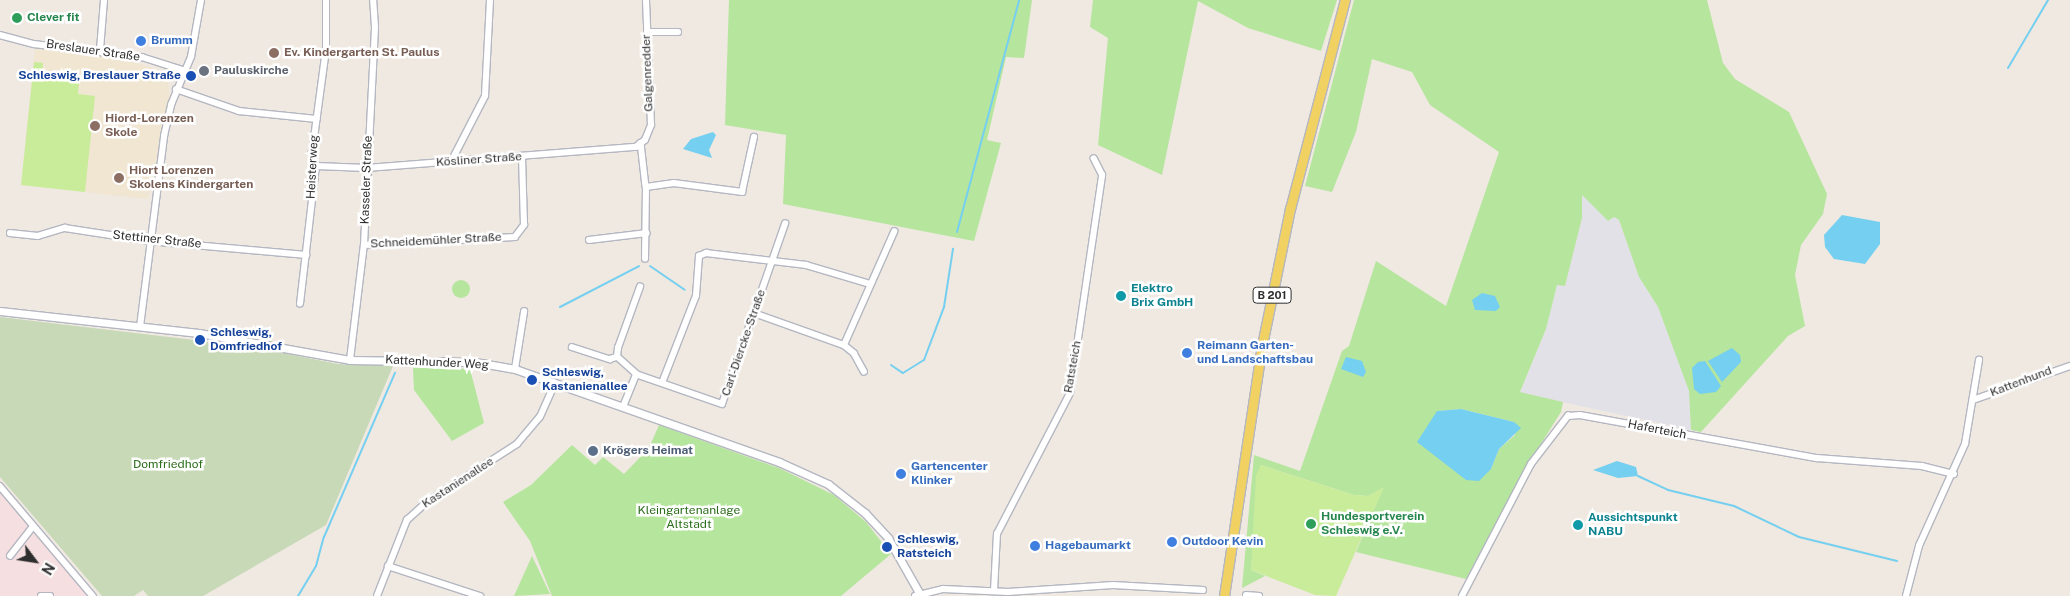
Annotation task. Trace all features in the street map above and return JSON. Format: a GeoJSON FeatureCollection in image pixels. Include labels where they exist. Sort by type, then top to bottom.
{"type":"FeatureCollection","features":[{"type":"Feature","properties":{"kind":"main road","name":"B 201"},"geometry":{"type":"LineString","coordinates":[[1224,596],[1264,335],[1290,209],[1345,0]]}},
{"type":"Feature","properties":{"kind":"street"},"geometry":{"type":"LineString","coordinates":[[100,50],[104,0]]}},
{"type":"Feature","properties":{"kind":"street"},"geometry":{"type":"LineString","coordinates":[[140,327],[149,241],[164,136],[176,89],[186,71],[201,0]]}},
{"type":"Feature","properties":{"kind":"street","name":"Heisterweg"},"geometry":{"type":"LineString","coordinates":[[300,304],[316,166],[312,154],[326,50],[326,0]]}},
{"type":"Feature","properties":{"kind":"street","name":"Kasseler Straße"},"geometry":{"type":"LineString","coordinates":[[350,360],[364,245],[376,27],[373,0]]}},
{"type":"Feature","properties":{"kind":"street"},"geometry":{"type":"LineString","coordinates":[[451,162],[485,96],[490,0]]}},
{"type":"Feature","properties":{"kind":"street","name":"Galgenredder"},"geometry":{"type":"LineString","coordinates":[[641,143],[651,124],[646,0]]}},
{"type":"Feature","properties":{"kind":"street"},"geometry":{"type":"LineString","coordinates":[[647,32],[678,32]]}},
{"type":"Feature","properties":{"kind":"street","name":"Breslauer Straße"},"geometry":{"type":"LineString","coordinates":[[0,35],[34,44],[100,50],[186,71]]}},
{"type":"Feature","properties":{"kind":"street"},"geometry":{"type":"LineString","coordinates":[[176,89],[239,111],[317,119]]}},
{"type":"Feature","properties":{"kind":"street"},"geometry":{"type":"LineString","coordinates":[[646,187],[674,183],[742,192],[754,137]]}},
{"type":"Feature","properties":{"kind":"street"},"geometry":{"type":"LineString","coordinates":[[641,143],[646,187],[647,233],[645,259]]}},
{"type":"Feature","properties":{"kind":"street","name":"Kösliner Straße"},"geometry":{"type":"LineString","coordinates":[[316,166],[367,168],[630,149],[641,143]]}},
{"type":"Feature","properties":{"kind":"street","name":"Schneidemühler Straße"},"geometry":{"type":"LineString","coordinates":[[364,245],[514,237],[524,225],[522,157]]}},
{"type":"Feature","properties":{"kind":"street","name":"Ratsteich"},"geometry":{"type":"LineString","coordinates":[[994,591],[997,534],[1070,393],[1102,175],[1094,159]]}},
{"type":"Feature","properties":{"kind":"street","name":"Carl-Diercke-Straße"},"geometry":{"type":"LineString","coordinates":[[636,374],[722,404],[785,224]]}},
{"type":"Feature","properties":{"kind":"street","name":"Stettiner Straße"},"geometry":{"type":"LineString","coordinates":[[10,233],[38,236],[65,228],[149,241],[306,255]]}},
{"type":"Feature","properties":{"kind":"street"},"geometry":{"type":"LineString","coordinates":[[844,344],[894,232]]}},
{"type":"Feature","properties":{"kind":"street"},"geometry":{"type":"LineString","coordinates":[[590,240],[647,233]]}},
{"type":"Feature","properties":{"kind":"street"},"geometry":{"type":"LineString","coordinates":[[662,383],[696,296],[699,256],[729,254],[838,272],[870,284]]}},
{"type":"Feature","properties":{"kind":"street"},"geometry":{"type":"LineString","coordinates":[[617,357],[640,287]]}},
{"type":"Feature","properties":{"kind":"street","name":"Kattenhunder Weg"},"geometry":{"type":"LineString","coordinates":[[0,311],[140,327],[350,360],[475,362],[515,370],[779,462],[828,484],[883,532],[919,595]]}},
{"type":"Feature","properties":{"kind":"street"},"geometry":{"type":"LineString","coordinates":[[515,370],[524,312]]}},
{"type":"Feature","properties":{"kind":"street"},"geometry":{"type":"LineString","coordinates":[[754,313],[844,344],[864,371]]}},
{"type":"Feature","properties":{"kind":"street"},"geometry":{"type":"LineString","coordinates":[[572,347],[610,359],[617,357]]}},
{"type":"Feature","properties":{"kind":"street"},"geometry":{"type":"LineString","coordinates":[[617,357],[636,374],[623,407]]}},
{"type":"Feature","properties":{"kind":"street"},"geometry":{"type":"LineString","coordinates":[[1906,596],[1919,546],[1954,474],[1973,400],[1979,360]]}},
{"type":"Feature","properties":{"kind":"street","name":"Kattenhund"},"geometry":{"type":"LineString","coordinates":[[1973,400],[2049,370],[2070,366]]}},
{"type":"Feature","properties":{"kind":"street","name":"Kastanienallee"},"geometry":{"type":"LineString","coordinates":[[377,596],[399,535],[415,511],[517,444],[540,417],[556,383]]}},
{"type":"Feature","properties":{"kind":"street","name":"Haferteich"},"geometry":{"type":"LineString","coordinates":[[1462,596],[1531,464],[1568,416],[1580,415],[1817,458],[1922,466],[1954,474]]}},
{"type":"Feature","properties":{"kind":"street"},"geometry":{"type":"LineString","coordinates":[[0,486],[93,596]]}},
{"type":"Feature","properties":{"kind":"street"},"geometry":{"type":"LineString","coordinates":[[10,556],[33,527]]}},
{"type":"Feature","properties":{"kind":"street"},"geometry":{"type":"LineString","coordinates":[[388,566],[480,596]]}},
{"type":"Feature","properties":{"kind":"street"},"geometry":{"type":"LineString","coordinates":[[919,595],[943,589],[994,591],[1113,586],[1203,590]]}},
{"type":"Feature","properties":{"kind":"street"},"geometry":{"type":"LineString","coordinates":[[1246,595],[1259,596]]}},
{"type":"Feature","properties":{"kind":"street"},"geometry":{"type":"LineString","coordinates":[[40,596],[50,596]]}},
{"type":"Feature","properties":{"kind":"shaded area","name":"Hiord-Lorenzen Skole"},"geometry":{"type":"Polygon","coordinates":[[[35,48],[112,55],[167,73],[170,98],[148,199],[21,185],[35,48]]]}},
{"type":"Feature","properties":{"kind":"shaded area"},"geometry":{"type":"Polygon","coordinates":[[[1582,195],[1608,221],[1614,217],[1619,220],[1639,277],[1658,307],[1689,391],[1691,430],[1520,393],[1546,329],[1557,284],[1565,286],[1582,218],[1582,195]]]}},
{"type":"Feature","properties":{"kind":"shaded area"},"geometry":{"type":"Polygon","coordinates":[[[0,492],[73,575],[88,596],[0,596],[0,492]]]}},
{"type":"Feature","properties":{"kind":"green space"},"geometry":{"type":"Polygon","coordinates":[[[729,0],[1032,0],[1024,58],[1006,57],[987,140],[1001,143],[974,241],[783,204],[786,135],[725,125],[729,0]]]}},
{"type":"Feature","properties":{"kind":"green space"},"geometry":{"type":"Polygon","coordinates":[[[1093,0],[1337,0],[1321,51],[1248,28],[1198,1],[1162,175],[1098,145],[1108,38],[1090,27],[1093,0]]]}},
{"type":"Feature","properties":{"kind":"green space"},"geometry":{"type":"Polygon","coordinates":[[[1354,0],[1707,0],[1723,63],[1735,79],[1789,112],[1827,194],[1823,214],[1801,245],[1795,275],[1805,326],[1788,336],[1701,432],[1691,430],[1689,391],[1658,307],[1639,277],[1619,220],[1614,217],[1608,221],[1582,195],[1582,218],[1565,286],[1557,285],[1546,329],[1520,392],[1563,402],[1561,412],[1525,469],[1466,579],[1356,552],[1383,488],[1368,496],[1354,495],[1261,465],[1251,570],[1265,576],[1242,588],[1254,455],[1300,471],[1342,351],[1349,346],[1376,261],[1446,306],[1499,152],[1430,105],[1412,72],[1372,59],[1356,132],[1332,192],[1305,186],[1354,0]],[[1461,409],[1437,411],[1442,459],[1466,480],[1491,469],[1499,449],[1515,435],[1514,422],[1461,409]]]}},
{"type":"Feature","properties":{"kind":"green space"},"geometry":{"type":"Polygon","coordinates":[[[34,62],[43,63],[42,77],[79,81],[78,94],[95,96],[85,192],[21,185],[34,62]]]}},
{"type":"Feature","properties":{"kind":"green space"},"geometry":{"type":"Polygon","coordinates":[[[457,280],[465,280],[470,285],[468,296],[457,298],[452,293],[452,285],[457,280]]]}},
{"type":"Feature","properties":{"kind":"green space","name":"Domfriedhof"},"geometry":{"type":"Polygon","coordinates":[[[0,317],[253,347],[338,364],[393,366],[326,525],[203,596],[148,596],[143,590],[134,596],[102,596],[0,477],[0,317]]]}},
{"type":"Feature","properties":{"kind":"green space"},"geometry":{"type":"Polygon","coordinates":[[[413,367],[470,369],[484,423],[452,441],[414,390],[413,367]]]}},
{"type":"Feature","properties":{"kind":"green space","name":"Kleingartenanlage Altstadt"},"geometry":{"type":"Polygon","coordinates":[[[659,425],[779,468],[834,495],[866,522],[891,554],[841,596],[552,596],[530,541],[503,502],[531,485],[572,445],[595,465],[603,457],[624,474],[649,448],[659,425]]]}},
{"type":"Feature","properties":{"kind":"green space","name":"Hundesportverein Schleswig e.V."},"geometry":{"type":"Polygon","coordinates":[[[1261,465],[1354,495],[1368,496],[1384,487],[1336,596],[1315,595],[1251,570],[1256,475],[1261,465]]]}},
{"type":"Feature","properties":{"kind":"green space"},"geometry":{"type":"Polygon","coordinates":[[[532,556],[550,594],[514,596],[532,556]]]}},
{"type":"Feature","properties":{"kind":"water"},"geometry":{"type":"Polygon","coordinates":[[[713,132],[716,135],[709,150],[712,158],[683,149],[691,139],[713,132]]]}},
{"type":"Feature","properties":{"kind":"water"},"geometry":{"type":"Polygon","coordinates":[[[1842,215],[1880,222],[1880,244],[1865,264],[1834,259],[1825,247],[1824,235],[1842,215]]]}},
{"type":"Feature","properties":{"kind":"water"},"geometry":{"type":"Polygon","coordinates":[[[1482,293],[1495,296],[1500,307],[1496,311],[1475,310],[1472,300],[1482,293]]]}},
{"type":"Feature","properties":{"kind":"water"},"geometry":{"type":"Polygon","coordinates":[[[1732,348],[1740,355],[1741,362],[1722,382],[1708,361],[1732,348]]]}},
{"type":"Feature","properties":{"kind":"water"},"geometry":{"type":"Polygon","coordinates":[[[1346,357],[1362,361],[1366,372],[1363,377],[1341,369],[1346,357]]]}},
{"type":"Feature","properties":{"kind":"water"},"geometry":{"type":"Polygon","coordinates":[[[1705,361],[1721,386],[1716,392],[1700,394],[1694,389],[1692,368],[1698,362],[1705,361]]]}},
{"type":"Feature","properties":{"kind":"water"},"geometry":{"type":"Polygon","coordinates":[[[1461,409],[1514,422],[1521,428],[1499,449],[1491,469],[1479,481],[1466,480],[1417,442],[1437,411],[1461,409]]]}},
{"type":"Feature","properties":{"kind":"water"},"geometry":{"type":"Polygon","coordinates":[[[1617,461],[1636,467],[1638,476],[1618,478],[1593,470],[1617,461]]]}},
{"type":"Feature","properties":{"kind":"waterway"},"geometry":{"type":"LineString","coordinates":[[957,232],[1019,0]]}},
{"type":"Feature","properties":{"kind":"waterway"},"geometry":{"type":"LineString","coordinates":[[2008,68],[2048,0]]}},
{"type":"Feature","properties":{"kind":"waterway"},"geometry":{"type":"LineString","coordinates":[[891,365],[903,373],[924,360],[944,307],[953,249]]}},
{"type":"Feature","properties":{"kind":"waterway"},"geometry":{"type":"LineString","coordinates":[[560,307],[639,266]]}},
{"type":"Feature","properties":{"kind":"waterway"},"geometry":{"type":"LineString","coordinates":[[650,266],[685,290]]}},
{"type":"Feature","properties":{"kind":"waterway"},"geometry":{"type":"LineString","coordinates":[[298,596],[316,566],[324,537],[395,373]]}},
{"type":"Feature","properties":{"kind":"waterway"},"geometry":{"type":"LineString","coordinates":[[1638,476],[1668,490],[1734,506],[1799,537],[1897,561]]}},
{"type":"Feature","properties":{"kind":"place","name":"Clever fit"},"geometry":{"type":"Point","coordinates":[17,18]}},
{"type":"Feature","properties":{"kind":"place","name":"Brumm"},"geometry":{"type":"Point","coordinates":[141,41]}},
{"type":"Feature","properties":{"kind":"place","name":"Ev. Kindergarten St. Paulus"},"geometry":{"type":"Point","coordinates":[274,53]}},
{"type":"Feature","properties":{"kind":"place","name":"Pauluskirche"},"geometry":{"type":"Point","coordinates":[204,71]}},
{"type":"Feature","properties":{"kind":"place","name":"Schleswig, Breslauer Straße"},"geometry":{"type":"Point","coordinates":[191,76]}},
{"type":"Feature","properties":{"kind":"place","name":"Hiord-Lorenzen Skole"},"geometry":{"type":"Point","coordinates":[95,126]}},
{"type":"Feature","properties":{"kind":"place","name":"Hiort Lorenzen Skolens Kindergarten"},"geometry":{"type":"Point","coordinates":[119,178]}},
{"type":"Feature","properties":{"kind":"place","name":"Elektro Brix GmbH"},"geometry":{"type":"Point","coordinates":[1121,296]}},
{"type":"Feature","properties":{"kind":"place","name":"Schleswig, Domfriedhof"},"geometry":{"type":"Point","coordinates":[200,340]}},
{"type":"Feature","properties":{"kind":"place","name":"Reimann Garten- und Landschaftsbau"},"geometry":{"type":"Point","coordinates":[1187,353]}},
{"type":"Feature","properties":{"kind":"place","name":"Schleswig, Kastanienallee"},"geometry":{"type":"Point","coordinates":[532,380]}},
{"type":"Feature","properties":{"kind":"place","name":"Krögers Heimat"},"geometry":{"type":"Point","coordinates":[593,451]}},
{"type":"Feature","properties":{"kind":"place","name":"Gartencenter Klinker"},"geometry":{"type":"Point","coordinates":[901,474]}},
{"type":"Feature","properties":{"kind":"place","name":"Hundesportverein Schleswig e.V."},"geometry":{"type":"Point","coordinates":[1311,524]}},
{"type":"Feature","properties":{"kind":"place","name":"Aussichtspunkt NABU"},"geometry":{"type":"Point","coordinates":[1578,525]}},
{"type":"Feature","properties":{"kind":"place","name":"Outdoor Kevin"},"geometry":{"type":"Point","coordinates":[1172,542]}},
{"type":"Feature","properties":{"kind":"place","name":"Hagebaumarkt"},"geometry":{"type":"Point","coordinates":[1035,546]}},
{"type":"Feature","properties":{"kind":"place","name":"Schleswig, Ratsteich"},"geometry":{"type":"Point","coordinates":[887,547]}}]}
